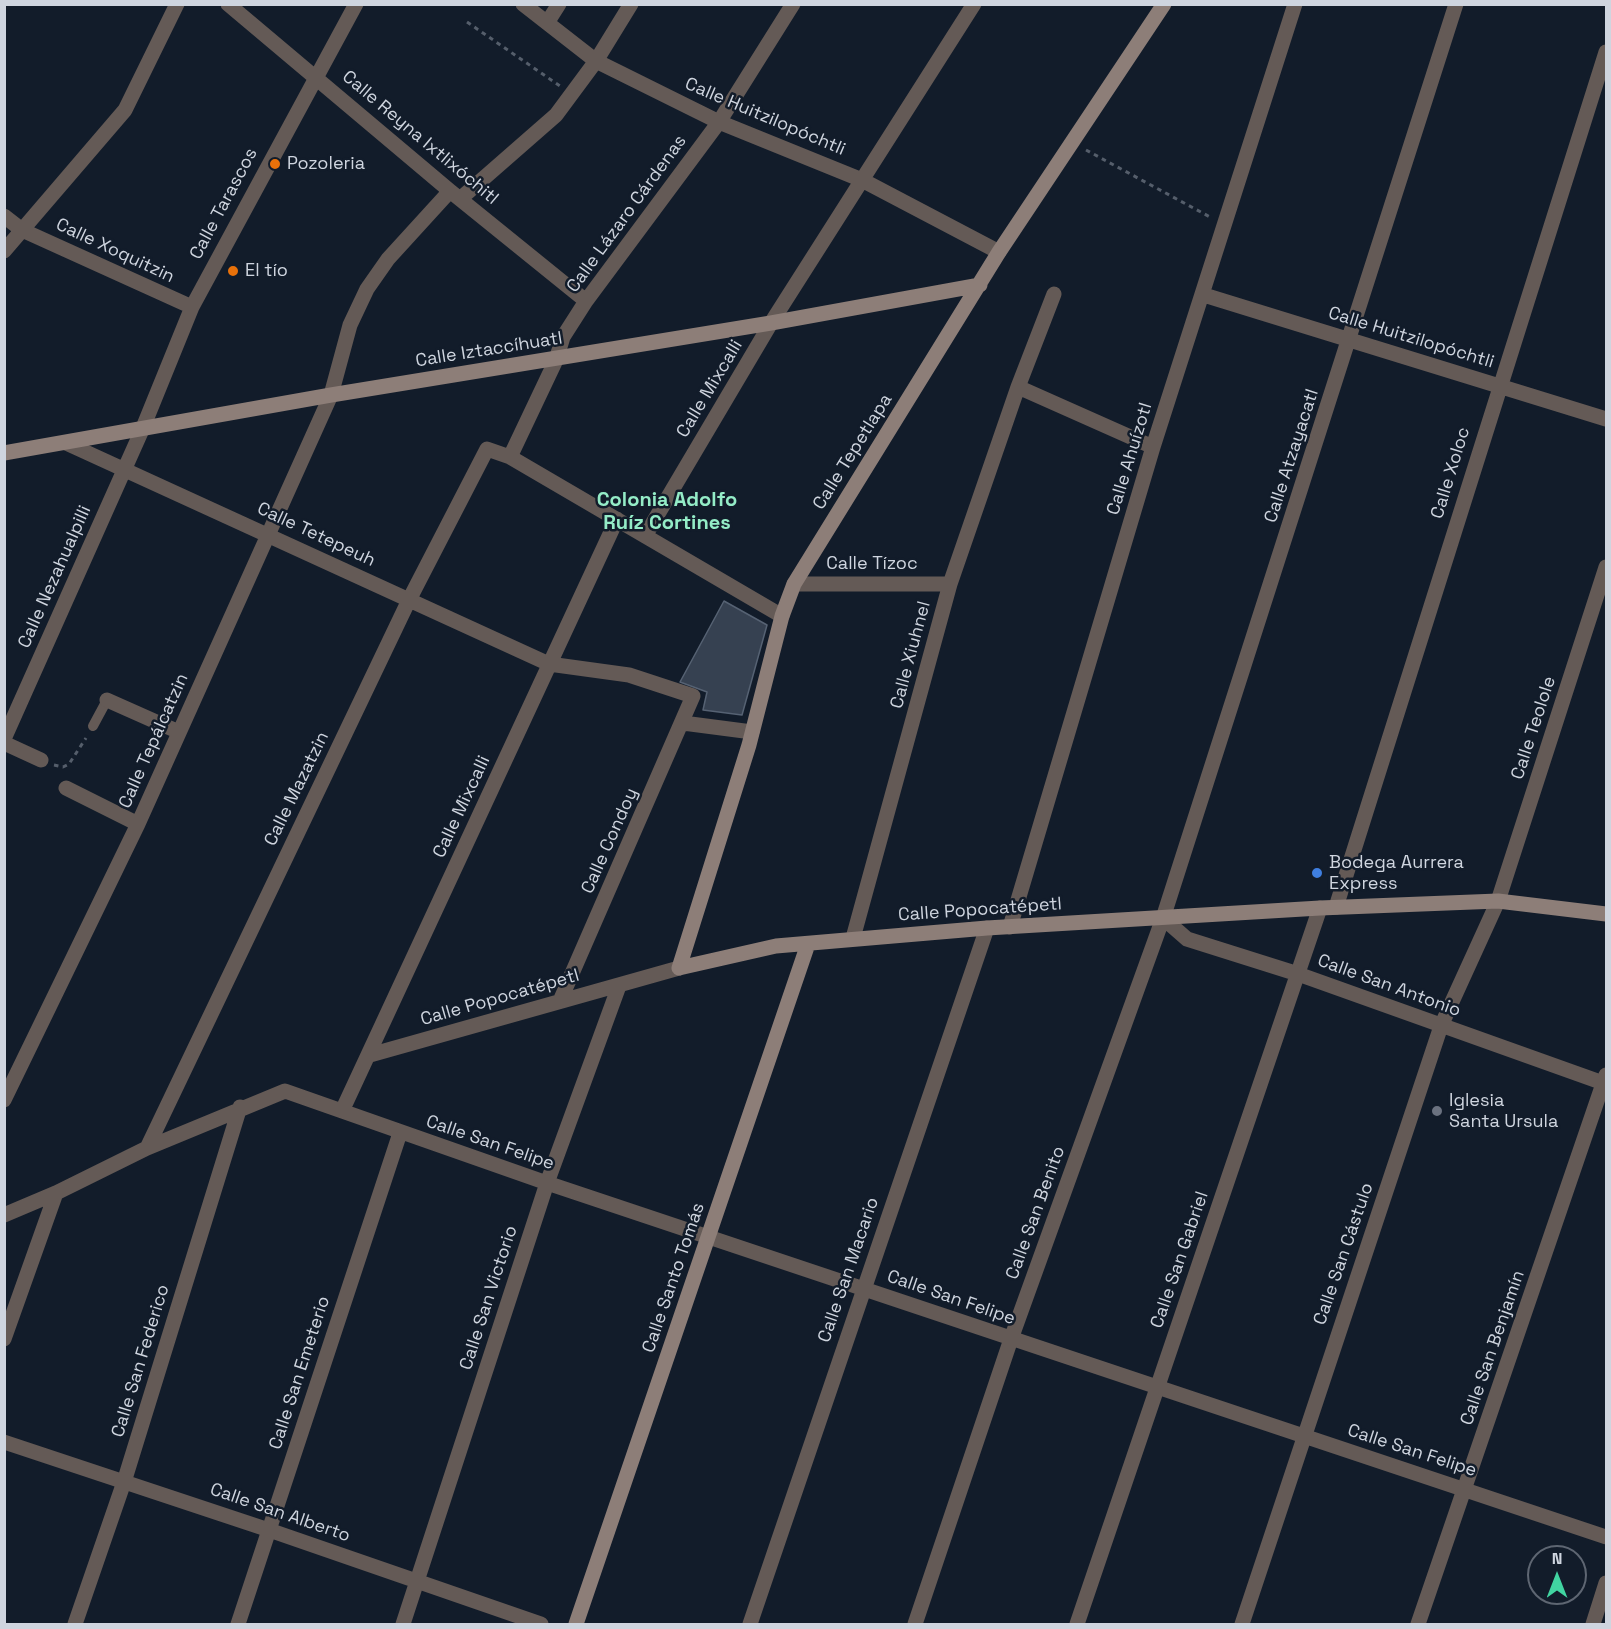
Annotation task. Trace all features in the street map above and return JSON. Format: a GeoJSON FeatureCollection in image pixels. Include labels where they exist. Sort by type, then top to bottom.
{"type":"FeatureCollection","features":[{"type":"Feature","properties":{"kind":"street"},"geometry":{"type":"LineString","coordinates":[[4,251],[125,110],[177,4]]}},
{"type":"Feature","properties":{"kind":"street","name":"Calle Reyna Ixtlixóchitl"},"geometry":{"type":"LineString","coordinates":[[228,4],[455,195],[586,301]]}},
{"type":"Feature","properties":{"kind":"street","name":"Calle Tarascos"},"geometry":{"type":"LineString","coordinates":[[142,430],[192,308],[356,4]]}},
{"type":"Feature","properties":{"kind":"street","name":"Calle Huitzilopóchtli"},"geometry":{"type":"LineString","coordinates":[[523,4],[596,61],[719,122],[862,180],[999,252]]}},
{"type":"Feature","properties":{"kind":"street"},"geometry":{"type":"LineString","coordinates":[[547,23],[559,4]]}},
{"type":"Feature","properties":{"kind":"street","name":"Calle Tepálcatzin"},"geometry":{"type":"LineString","coordinates":[[4,1100],[138,824],[269,534],[331,395],[350,325],[367,289],[388,259],[455,195],[556,115],[596,61],[631,4]]}},
{"type":"Feature","properties":{"kind":"street","name":"Calle Lázaro Cárdenas"},"geometry":{"type":"LineString","coordinates":[[510,457],[556,360],[563,337],[586,301],[719,122],[794,4]]}},
{"type":"Feature","properties":{"kind":"street","name":"Calle Mixcalli"},"geometry":{"type":"LineString","coordinates":[[645,536],[771,323],[974,4]]}},
{"type":"Feature","properties":{"kind":"street","name":"Calle Tepetlapa"},"geometry":{"type":"LineString","coordinates":[[679,968],[752,732],[782,616],[794,584],[999,252],[1164,4]]}},
{"type":"Feature","properties":{"kind":"street","name":"Calle Ahuízotl"},"geometry":{"type":"LineString","coordinates":[[1010,927],[1153,447],[1204,295],[1224,225],[1295,4]]}},
{"type":"Feature","properties":{"kind":"street","name":"Calle Atzayacatl"},"geometry":{"type":"LineString","coordinates":[[1163,918],[1350,340],[1455,4]]}},
{"type":"Feature","properties":{"kind":"street","name":"Calle Xoloc"},"geometry":{"type":"LineString","coordinates":[[1336,907],[1499,385],[1601,89],[1606,52]]}},
{"type":"Feature","properties":{"kind":"street","name":"Calle Xoquitzin"},"geometry":{"type":"LineString","coordinates":[[4,216],[22,230],[192,308]]}},
{"type":"Feature","properties":{"kind":"street","name":"Calle Iztaccíhuatl"},"geometry":{"type":"LineString","coordinates":[[4,453],[331,395],[771,323],[980,285]]}},
{"type":"Feature","properties":{"kind":"street","name":"Calle Xiuhnel"},"geometry":{"type":"LineString","coordinates":[[853,938],[951,584],[1018,387],[1054,294]]}},
{"type":"Feature","properties":{"kind":"street","name":"Calle Huitzilopóchtli"},"geometry":{"type":"LineString","coordinates":[[1204,295],[1606,419]]}},
{"type":"Feature","properties":{"kind":"street"},"geometry":{"type":"LineString","coordinates":[[1018,387],[1153,447]]}},
{"type":"Feature","properties":{"kind":"street","name":"Calle Nezahualpilli"},"geometry":{"type":"LineString","coordinates":[[4,741],[142,430]]}},
{"type":"Feature","properties":{"kind":"street","name":"Calle Tetepeuh"},"geometry":{"type":"LineString","coordinates":[[66,443],[549,664],[629,675],[693,696]]}},
{"type":"Feature","properties":{"kind":"street","name":"Calle Mazatzin"},"geometry":{"type":"LineString","coordinates":[[147,1148],[410,600],[487,448],[510,457]]}},
{"type":"Feature","properties":{"kind":"street"},"geometry":{"type":"LineString","coordinates":[[510,457],[782,616]]}},
{"type":"Feature","properties":{"kind":"street","name":"Calle Mixcalli"},"geometry":{"type":"LineString","coordinates":[[342,1111],[370,1055],[617,519]]}},
{"type":"Feature","properties":{"kind":"street","name":"Calle Teolole"},"geometry":{"type":"LineString","coordinates":[[1498,901],[1606,567]]}},
{"type":"Feature","properties":{"kind":"street","name":"Calle Tízoc"},"geometry":{"type":"LineString","coordinates":[[794,584],[951,584]]}},
{"type":"Feature","properties":{"kind":"street","name":"Calle Condoy"},"geometry":{"type":"LineString","coordinates":[[560,1001],[693,696]]}},
{"type":"Feature","properties":{"kind":"street"},"geometry":{"type":"LineString","coordinates":[[107,700],[179,732]]}},
{"type":"Feature","properties":{"kind":"street"},"geometry":{"type":"LineString","coordinates":[[683,723],[752,732]]}},
{"type":"Feature","properties":{"kind":"street"},"geometry":{"type":"LineString","coordinates":[[4,741],[41,760]]}},
{"type":"Feature","properties":{"kind":"street"},"geometry":{"type":"LineString","coordinates":[[66,788],[138,824]]}},
{"type":"Feature","properties":{"kind":"street","name":"Calle Popocatépetl"},"geometry":{"type":"LineString","coordinates":[[370,1055],[679,968],[776,946],[987,928],[1336,907],[1498,901],[1606,914]]}},
{"type":"Feature","properties":{"kind":"street","name":"Calle San Cástulo"},"geometry":{"type":"LineString","coordinates":[[1242,1624],[1441,1026],[1498,901]]}},
{"type":"Feature","properties":{"kind":"street","name":"Calle San Gabriel"},"geometry":{"type":"LineString","coordinates":[[1077,1624],[1320,908]]}},
{"type":"Feature","properties":{"kind":"street","name":"Calle San Antonio"},"geometry":{"type":"LineString","coordinates":[[1163,918],[1187,939],[1298,974],[1441,1026],[1606,1081]]}},
{"type":"Feature","properties":{"kind":"street","name":"Calle San Benito"},"geometry":{"type":"LineString","coordinates":[[915,1624],[1011,1339],[1163,918]]}},
{"type":"Feature","properties":{"kind":"street","name":"Calle San Macario"},"geometry":{"type":"LineString","coordinates":[[750,1624],[987,928]]}},
{"type":"Feature","properties":{"kind":"street","name":"Calle Santo Tomás"},"geometry":{"type":"LineString","coordinates":[[576,1624],[808,944]]}},
{"type":"Feature","properties":{"kind":"street","name":"Calle San Victorio"},"geometry":{"type":"LineString","coordinates":[[403,1624],[547,1183],[619,986]]}},
{"type":"Feature","properties":{"kind":"street","name":"Calle San Benjamín"},"geometry":{"type":"LineString","coordinates":[[1418,1624],[1606,1081]]}},
{"type":"Feature","properties":{"kind":"street","name":"Calle San Felipe"},"geometry":{"type":"LineString","coordinates":[[240,1107],[285,1090],[547,1183],[1606,1537]]}},
{"type":"Feature","properties":{"kind":"street"},"geometry":{"type":"LineString","coordinates":[[4,1215],[240,1107]]}},
{"type":"Feature","properties":{"kind":"street","name":"Calle San Federico"},"geometry":{"type":"LineString","coordinates":[[75,1624],[124,1482],[240,1107]]}},
{"type":"Feature","properties":{"kind":"street","name":"Calle San Emeterio"},"geometry":{"type":"LineString","coordinates":[[238,1624],[400,1132]]}},
{"type":"Feature","properties":{"kind":"street"},"geometry":{"type":"LineString","coordinates":[[4,1339],[56,1193]]}},
{"type":"Feature","properties":{"kind":"street","name":"Calle San Alberto"},"geometry":{"type":"LineString","coordinates":[[4,1442],[541,1624]]}},
{"type":"Feature","properties":{"kind":"street"},"geometry":{"type":"LineString","coordinates":[[1593,1624],[1606,1583]]}},
{"type":"Feature","properties":{"kind":"lane"},"geometry":{"type":"LineString","coordinates":[[93,726],[107,700]]}},
{"type":"Feature","properties":{"kind":"path"},"geometry":{"type":"LineString","coordinates":[[467,22],[571,94]]}},
{"type":"Feature","properties":{"kind":"path"},"geometry":{"type":"LineString","coordinates":[[1072,142],[1224,225]]}},
{"type":"Feature","properties":{"kind":"path"},"geometry":{"type":"LineString","coordinates":[[41,760],[63,767],[69,764],[83,743]]}},
{"type":"Feature","properties":{"kind":"building"},"geometry":{"type":"Polygon","coordinates":[[[724,601],[767,625],[742,715],[703,710],[707,692],[680,682],[724,601]]]}},
{"type":"Feature","properties":{"kind":"place","name":"Pozoleria"},"geometry":{"type":"Point","coordinates":[275,164]}},
{"type":"Feature","properties":{"kind":"place","name":"El tío"},"geometry":{"type":"Point","coordinates":[233,271]}},
{"type":"Feature","properties":{"kind":"place","name":"Bodega Aurrera Express"},"geometry":{"type":"Point","coordinates":[1317,873]}},
{"type":"Feature","properties":{"kind":"place","name":"Iglesia Santa Ursula"},"geometry":{"type":"Point","coordinates":[1437,1111]}},
{"type":"Feature","properties":{"kind":"district","name":"Colonia Adolfo Ruíz Cortines"},"geometry":{"type":"Point","coordinates":[667,512]}}]}
